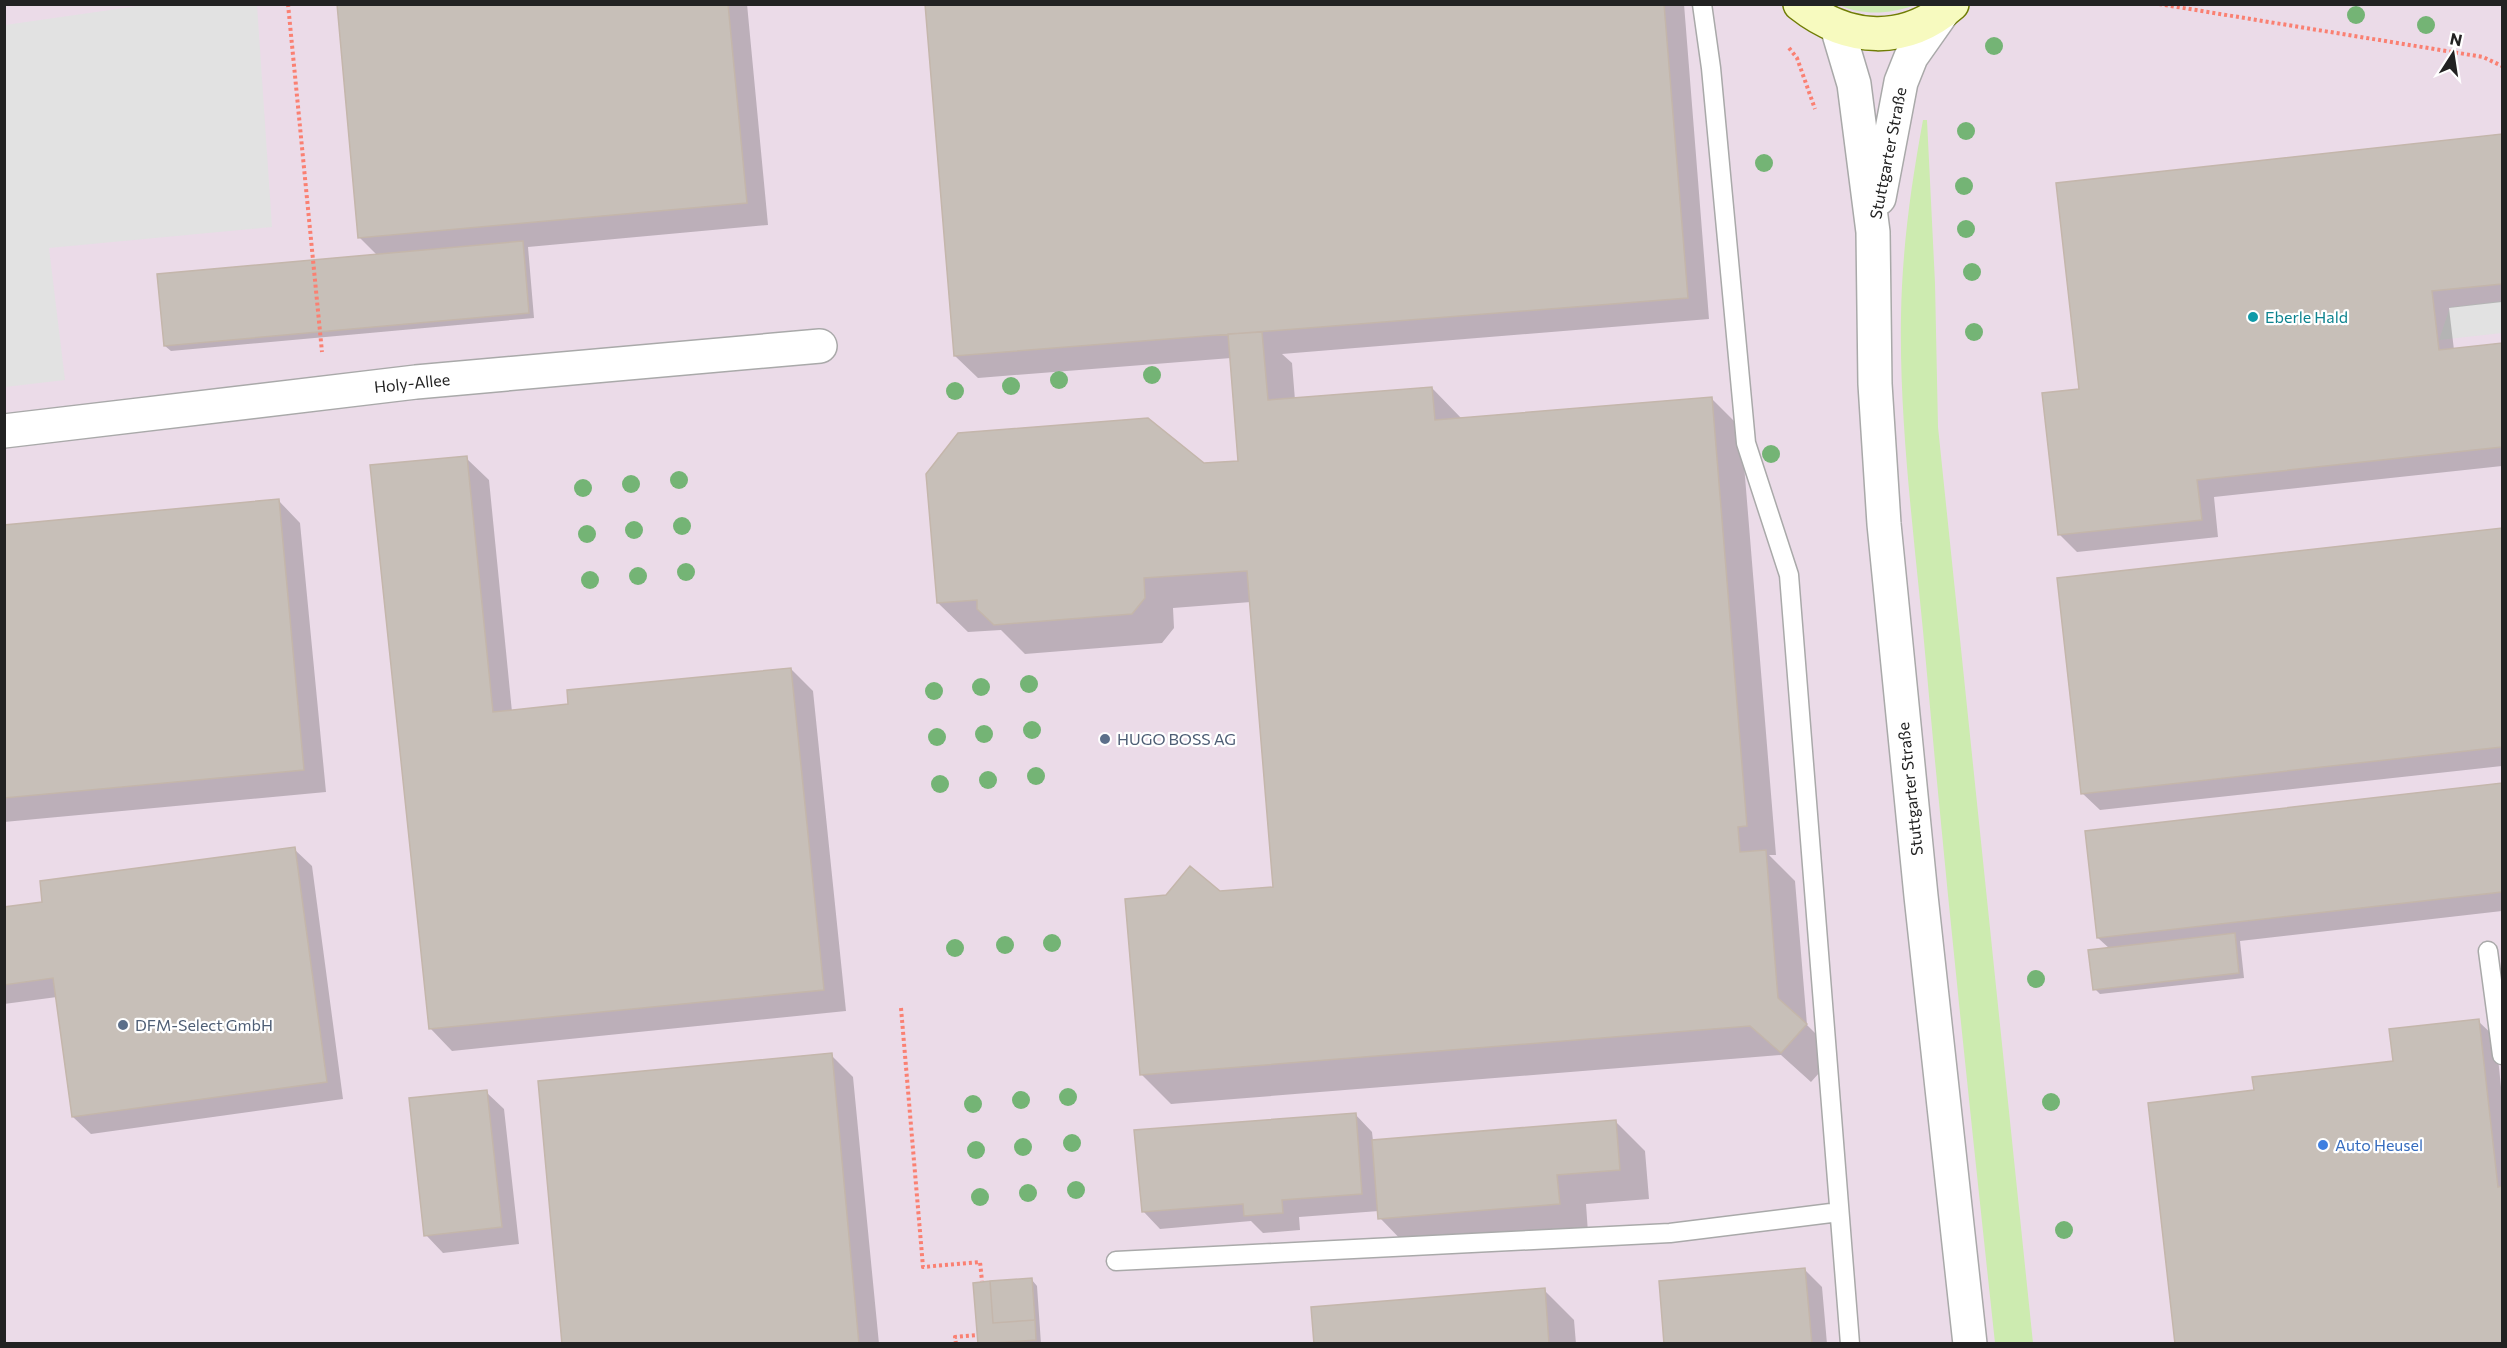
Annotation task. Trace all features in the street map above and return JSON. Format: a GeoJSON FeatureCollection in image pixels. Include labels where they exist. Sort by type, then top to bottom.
{"type":"FeatureCollection","features":[{"type":"Feature","properties":{"kind":"main road"},"geometry":{"type":"LineString","coordinates":[[1800,4],[1817,18],[1837,27],[1858,33],[1880,34],[1902,31],[1923,24],[1947,9]]}},
{"type":"Feature","properties":{"kind":"street","name":"Stuttgarter Straße"},"geometry":{"type":"LineString","coordinates":[[1873,232],[1901,82],[1911,57],[1947,9]]}},
{"type":"Feature","properties":{"kind":"street","name":"Stuttgarter Straße"},"geometry":{"type":"LineString","coordinates":[[1837,27],[1854,84],[1873,232],[1875,384],[1884,524],[1921,896],[1970,1344]]}},
{"type":"Feature","properties":{"kind":"street","name":"Holy-Allee"},"geometry":{"type":"LineString","coordinates":[[4,430],[326,392],[820,346]]}},
{"type":"Feature","properties":{"kind":"lane"},"geometry":{"type":"LineString","coordinates":[[1702,4],[1712,80],[1746,443],[1789,574],[1850,1344]]}},
{"type":"Feature","properties":{"kind":"lane"},"geometry":{"type":"LineString","coordinates":[[2488,951],[2502,1055]]}},
{"type":"Feature","properties":{"kind":"lane"},"geometry":{"type":"LineString","coordinates":[[1116,1261],[1670,1233],[1839,1212]]}},
{"type":"Feature","properties":{"kind":"path"},"geometry":{"type":"LineString","coordinates":[[288,4],[326,392]]}},
{"type":"Feature","properties":{"kind":"path"},"geometry":{"type":"LineString","coordinates":[[2159,4],[2483,57],[2502,66]]}},
{"type":"Feature","properties":{"kind":"path"},"geometry":{"type":"LineString","coordinates":[[901,1008],[923,1267],[980,1262],[982,1281]]}},
{"type":"Feature","properties":{"kind":"path"},"geometry":{"type":"LineString","coordinates":[[956,1344],[955,1337],[977,1335]]}},
{"type":"Feature","properties":{"kind":"shaded area"},"geometry":{"type":"Polygon","coordinates":[[[152,4],[257,5],[272,227],[49,248],[65,380],[5,387],[5,25],[152,4]]]}},
{"type":"Feature","properties":{"kind":"shaded area"},"geometry":{"type":"Polygon","coordinates":[[[5,5],[2502,5],[2502,1343],[5,1343],[5,5]]]}},
{"type":"Feature","properties":{"kind":"shaded area"},"geometry":{"type":"Polygon","coordinates":[[[2502,301],[2502,333],[2439,340],[2450,307],[2502,301]]]}},
{"type":"Feature","properties":{"kind":"green space"},"geometry":{"type":"Polygon","coordinates":[[[1915,4],[1896,10],[1877,12],[1858,11],[1839,5],[1915,4]]]}},
{"type":"Feature","properties":{"kind":"green space"},"geometry":{"type":"Polygon","coordinates":[[[1923,120],[1927,120],[1935,283],[1938,427],[2033,1343],[1995,1343],[1951,925],[1910,495],[1903,405],[1901,316],[1908,218],[1923,120]]]}},
{"type":"Feature","properties":{"kind":"building"},"geometry":{"type":"Polygon","coordinates":[[[337,4],[728,4],[747,203],[358,238],[337,4]]]}},
{"type":"Feature","properties":{"kind":"building"},"geometry":{"type":"Polygon","coordinates":[[[925,4],[1664,4],[1688,298],[954,356],[925,4]]]}},
{"type":"Feature","properties":{"kind":"building","name":"Eberle Hald"},"geometry":{"type":"Polygon","coordinates":[[[2502,134],[2502,284],[2432,291],[2439,350],[2502,343],[2502,447],[2197,480],[2202,520],[2058,535],[2042,393],[2079,389],[2056,183],[2502,134]]]}},
{"type":"Feature","properties":{"kind":"building"},"geometry":{"type":"Polygon","coordinates":[[[523,241],[529,313],[164,346],[157,274],[523,241]]]}},
{"type":"Feature","properties":{"kind":"building"},"geometry":{"type":"Polygon","coordinates":[[[1262,332],[1268,400],[1432,387],[1435,420],[1712,397],[1747,826],[1738,827],[1740,852],[1766,850],[1778,998],[1807,1024],[1781,1053],[1750,1026],[1140,1075],[1125,899],[1166,895],[1190,866],[1220,891],[1273,887],[1247,571],[1144,578],[1145,598],[1132,614],[994,625],[977,609],[977,600],[937,603],[926,474],[958,433],[1148,418],[1204,463],[1238,461],[1228,334],[1262,332]]]}},
{"type":"Feature","properties":{"kind":"building"},"geometry":{"type":"Polygon","coordinates":[[[467,456],[493,712],[568,704],[567,690],[791,668],[824,990],[429,1029],[370,465],[467,456]]]}},
{"type":"Feature","properties":{"kind":"building"},"geometry":{"type":"Polygon","coordinates":[[[279,499],[304,770],[4,798],[4,525],[279,499]]]}},
{"type":"Feature","properties":{"kind":"building"},"geometry":{"type":"Polygon","coordinates":[[[2502,528],[2502,747],[2081,794],[2057,578],[2502,528]]]}},
{"type":"Feature","properties":{"kind":"building"},"geometry":{"type":"Polygon","coordinates":[[[2502,783],[2502,892],[2097,938],[2085,831],[2502,783]]]}},
{"type":"Feature","properties":{"kind":"building"},"geometry":{"type":"Polygon","coordinates":[[[295,847],[327,1082],[72,1117],[53,978],[4,985],[4,907],[42,902],[40,881],[295,847]]]}},
{"type":"Feature","properties":{"kind":"building"},"geometry":{"type":"Polygon","coordinates":[[[2235,933],[2239,973],[2093,990],[2088,950],[2235,933]]]}},
{"type":"Feature","properties":{"kind":"building","name":"Auto Heusel"},"geometry":{"type":"Polygon","coordinates":[[[2479,1019],[2498,1187],[2502,1186],[2502,1344],[2175,1344],[2148,1103],[2254,1090],[2252,1077],[2393,1061],[2389,1029],[2479,1019]]]}},
{"type":"Feature","properties":{"kind":"building"},"geometry":{"type":"Polygon","coordinates":[[[832,1053],[859,1344],[562,1344],[538,1081],[832,1053]]]}},
{"type":"Feature","properties":{"kind":"building"},"geometry":{"type":"Polygon","coordinates":[[[487,1090],[502,1227],[424,1236],[409,1098],[487,1090]]]}},
{"type":"Feature","properties":{"kind":"building"},"geometry":{"type":"Polygon","coordinates":[[[1356,1113],[1362,1194],[1282,1200],[1283,1213],[1244,1216],[1243,1204],[1142,1212],[1134,1130],[1356,1113]]]}},
{"type":"Feature","properties":{"kind":"building"},"geometry":{"type":"Polygon","coordinates":[[[1616,1120],[1620,1170],[1557,1175],[1560,1204],[1378,1219],[1372,1140],[1616,1120]]]}},
{"type":"Feature","properties":{"kind":"building"},"geometry":{"type":"Polygon","coordinates":[[[1805,1268],[1812,1344],[1664,1344],[1659,1281],[1805,1268]]]}},
{"type":"Feature","properties":{"kind":"building"},"geometry":{"type":"Polygon","coordinates":[[[1032,1278],[1035,1320],[993,1323],[990,1281],[1032,1278]]]}},
{"type":"Feature","properties":{"kind":"building"},"geometry":{"type":"Polygon","coordinates":[[[990,1281],[993,1323],[1035,1320],[1036,1340],[978,1344],[973,1283],[990,1281]]]}},
{"type":"Feature","properties":{"kind":"building"},"geometry":{"type":"Polygon","coordinates":[[[1545,1288],[1549,1344],[1314,1344],[1311,1307],[1545,1288]]]}},
{"type":"Feature","properties":{"kind":"place","name":"Eberle Hald"},"geometry":{"type":"Point","coordinates":[2253,317]}},
{"type":"Feature","properties":{"kind":"place","name":"HUGO BOSS AG"},"geometry":{"type":"Point","coordinates":[1105,739]}},
{"type":"Feature","properties":{"kind":"place","name":"DFM-Select GmbH"},"geometry":{"type":"Point","coordinates":[123,1025]}},
{"type":"Feature","properties":{"kind":"place","name":"Auto Heusel"},"geometry":{"type":"Point","coordinates":[2323,1145]}}]}
